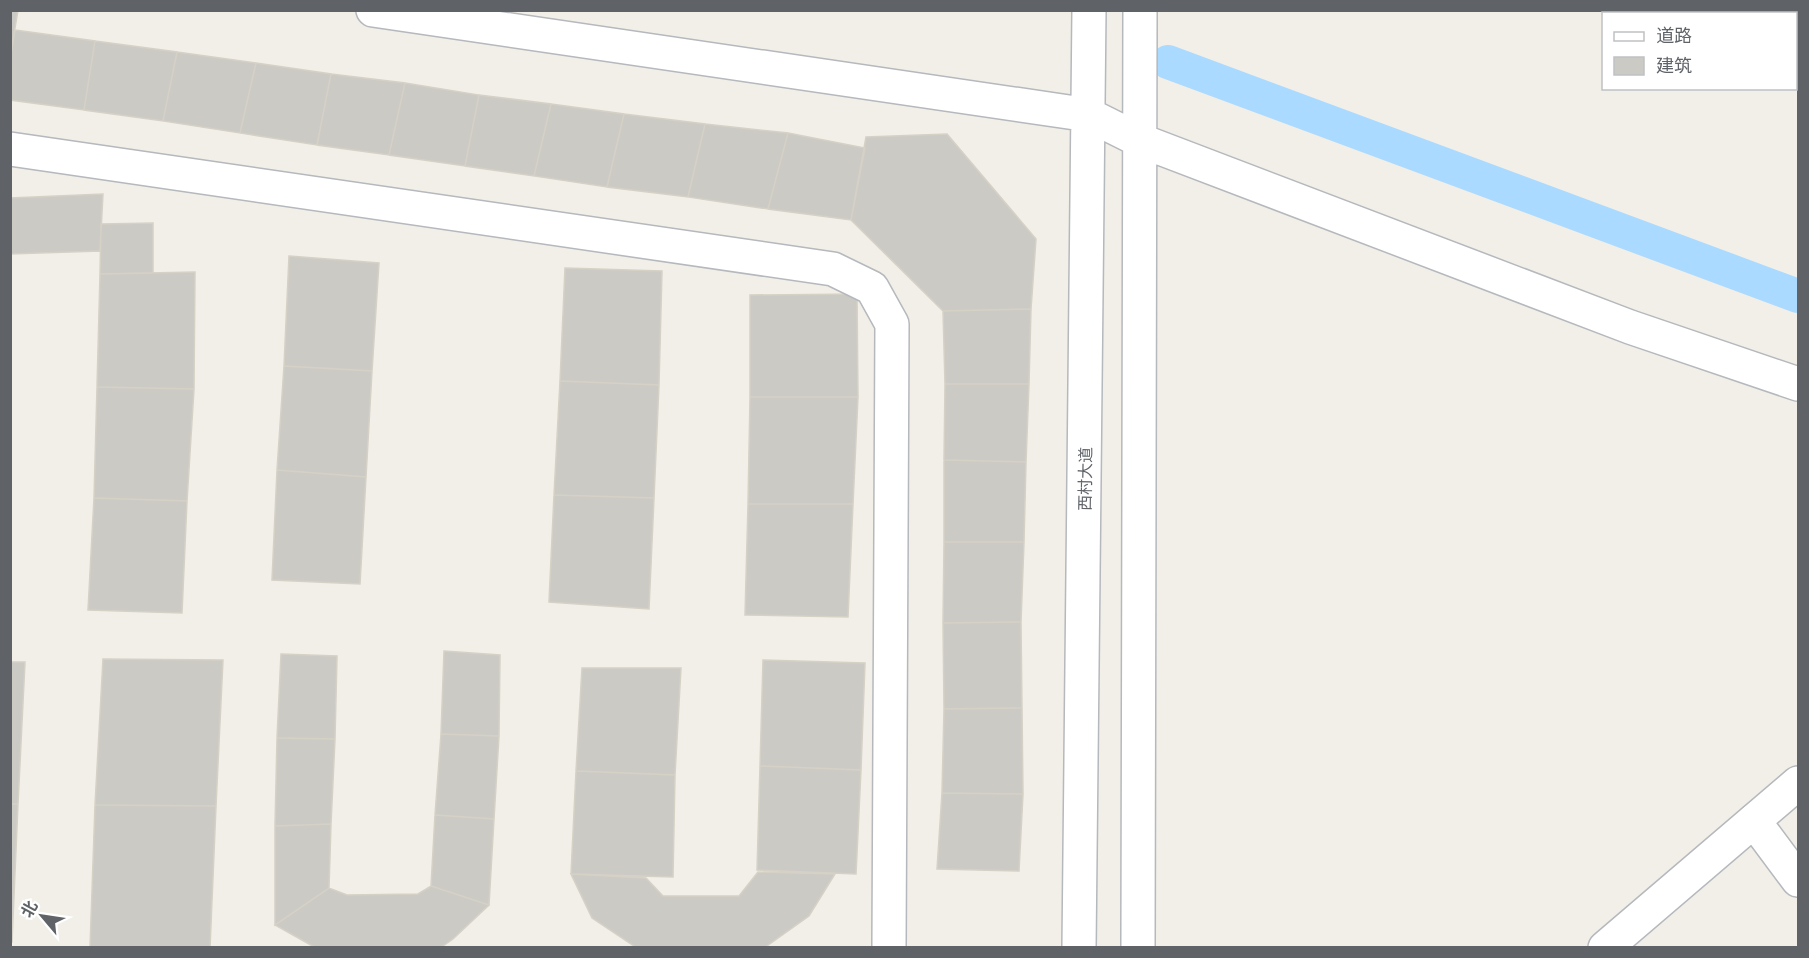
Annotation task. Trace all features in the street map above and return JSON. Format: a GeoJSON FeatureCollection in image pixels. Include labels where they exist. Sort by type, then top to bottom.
{"type":"FeatureCollection","features":[{"type":"Feature","properties":{"kind":"street"},"geometry":{"type":"LineString","coordinates":[[373,10],[1089,116],[1139,140],[1630,327],[1798,384]]}},
{"type":"Feature","properties":{"kind":"street","name":"西村大道"},"geometry":{"type":"LineString","coordinates":[[1079,948],[1089,10]]}},
{"type":"Feature","properties":{"kind":"street"},"geometry":{"type":"LineString","coordinates":[[1138,948],[1140,10]]}},
{"type":"Feature","properties":{"kind":"street"},"geometry":{"type":"LineString","coordinates":[[10,148],[833,269],[872,288],[892,324],[889,948]]}},
{"type":"Feature","properties":{"kind":"street"},"geometry":{"type":"LineString","coordinates":[[1605,948],[1798,783]]}},
{"type":"Feature","properties":{"kind":"street"},"geometry":{"type":"LineString","coordinates":[[1754,821],[1798,880]]}},
{"type":"Feature","properties":{"kind":"building"},"geometry":{"type":"Polygon","coordinates":[[[10,10],[18,10],[10,58],[10,10]]]}},
{"type":"Feature","properties":{"kind":"building"},"geometry":{"type":"Polygon","coordinates":[[[15,30],[95,41],[84,110],[10,100],[10,60],[15,30]]]}},
{"type":"Feature","properties":{"kind":"building"},"geometry":{"type":"Polygon","coordinates":[[[95,41],[177,52],[163,121],[84,110],[95,41]]]}},
{"type":"Feature","properties":{"kind":"building"},"geometry":{"type":"Polygon","coordinates":[[[177,52],[256,63],[240,133],[163,121],[177,52]]]}},
{"type":"Feature","properties":{"kind":"building"},"geometry":{"type":"Polygon","coordinates":[[[256,63],[331,74],[317,145],[240,133],[256,63]]]}},
{"type":"Feature","properties":{"kind":"building"},"geometry":{"type":"Polygon","coordinates":[[[331,74],[405,83],[389,155],[317,145],[331,74]]]}},
{"type":"Feature","properties":{"kind":"building"},"geometry":{"type":"Polygon","coordinates":[[[405,83],[479,95],[465,166],[389,155],[405,83]]]}},
{"type":"Feature","properties":{"kind":"building"},"geometry":{"type":"Polygon","coordinates":[[[479,95],[551,104],[534,176],[465,166],[479,95]]]}},
{"type":"Feature","properties":{"kind":"building"},"geometry":{"type":"Polygon","coordinates":[[[551,104],[624,114],[607,187],[534,176],[551,104]]]}},
{"type":"Feature","properties":{"kind":"building"},"geometry":{"type":"Polygon","coordinates":[[[624,114],[705,124],[688,197],[607,187],[624,114]]]}},
{"type":"Feature","properties":{"kind":"building"},"geometry":{"type":"Polygon","coordinates":[[[705,124],[788,133],[768,209],[688,197],[705,124]]]}},
{"type":"Feature","properties":{"kind":"building"},"geometry":{"type":"Polygon","coordinates":[[[788,133],[865,148],[851,220],[768,209],[788,133]]]}},
{"type":"Feature","properties":{"kind":"building"},"geometry":{"type":"Polygon","coordinates":[[[947,134],[1036,239],[1031,309],[943,311],[851,220],[866,137],[947,134]]]}},
{"type":"Feature","properties":{"kind":"building"},"geometry":{"type":"Polygon","coordinates":[[[103,194],[100,251],[10,254],[10,198],[103,194]]]}},
{"type":"Feature","properties":{"kind":"building"},"geometry":{"type":"Polygon","coordinates":[[[153,223],[153,273],[100,274],[101,224],[153,223]]]}},
{"type":"Feature","properties":{"kind":"building"},"geometry":{"type":"Polygon","coordinates":[[[289,256],[379,263],[372,371],[284,366],[289,256]]]}},
{"type":"Feature","properties":{"kind":"building"},"geometry":{"type":"Polygon","coordinates":[[[565,268],[662,271],[659,385],[560,381],[565,268]]]}},
{"type":"Feature","properties":{"kind":"building"},"geometry":{"type":"Polygon","coordinates":[[[195,272],[194,389],[97,387],[100,274],[195,272]]]}},
{"type":"Feature","properties":{"kind":"building"},"geometry":{"type":"Polygon","coordinates":[[[857,294],[858,397],[750,397],[750,295],[857,294]]]}},
{"type":"Feature","properties":{"kind":"building"},"geometry":{"type":"Polygon","coordinates":[[[1031,309],[1029,384],[945,384],[943,311],[1031,309]]]}},
{"type":"Feature","properties":{"kind":"building"},"geometry":{"type":"Polygon","coordinates":[[[284,366],[372,371],[366,477],[277,470],[284,366]]]}},
{"type":"Feature","properties":{"kind":"building"},"geometry":{"type":"Polygon","coordinates":[[[560,381],[659,385],[654,498],[554,495],[560,381]]]}},
{"type":"Feature","properties":{"kind":"building"},"geometry":{"type":"Polygon","coordinates":[[[945,384],[1029,384],[1026,462],[944,460],[945,384]]]}},
{"type":"Feature","properties":{"kind":"building"},"geometry":{"type":"Polygon","coordinates":[[[97,387],[194,389],[187,501],[94,498],[97,387]]]}},
{"type":"Feature","properties":{"kind":"building"},"geometry":{"type":"Polygon","coordinates":[[[750,397],[858,397],[853,504],[748,504],[750,397]]]}},
{"type":"Feature","properties":{"kind":"building"},"geometry":{"type":"Polygon","coordinates":[[[944,460],[1026,462],[1024,542],[944,542],[944,460]]]}},
{"type":"Feature","properties":{"kind":"building"},"geometry":{"type":"Polygon","coordinates":[[[277,470],[366,477],[360,584],[272,580],[277,470]]]}},
{"type":"Feature","properties":{"kind":"building"},"geometry":{"type":"Polygon","coordinates":[[[554,495],[654,498],[649,609],[549,602],[554,495]]]}},
{"type":"Feature","properties":{"kind":"building"},"geometry":{"type":"Polygon","coordinates":[[[94,498],[187,501],[182,613],[88,610],[94,498]]]}},
{"type":"Feature","properties":{"kind":"building"},"geometry":{"type":"Polygon","coordinates":[[[748,504],[853,504],[848,617],[745,615],[748,504]]]}},
{"type":"Feature","properties":{"kind":"building"},"geometry":{"type":"Polygon","coordinates":[[[944,542],[1024,542],[1021,622],[943,623],[944,542]]]}},
{"type":"Feature","properties":{"kind":"building"},"geometry":{"type":"Polygon","coordinates":[[[1021,622],[1022,708],[944,709],[943,623],[1021,622]]]}},
{"type":"Feature","properties":{"kind":"building"},"geometry":{"type":"Polygon","coordinates":[[[444,651],[500,655],[499,736],[441,734],[444,651]]]}},
{"type":"Feature","properties":{"kind":"building"},"geometry":{"type":"Polygon","coordinates":[[[281,654],[337,656],[335,739],[277,738],[281,654]]]}},
{"type":"Feature","properties":{"kind":"building"},"geometry":{"type":"Polygon","coordinates":[[[103,659],[223,660],[216,806],[95,805],[103,659]]]}},
{"type":"Feature","properties":{"kind":"building"},"geometry":{"type":"Polygon","coordinates":[[[763,660],[865,663],[861,770],[760,766],[763,660]]]}},
{"type":"Feature","properties":{"kind":"building"},"geometry":{"type":"Polygon","coordinates":[[[10,662],[25,662],[18,804],[10,804],[10,662]]]}},
{"type":"Feature","properties":{"kind":"building"},"geometry":{"type":"Polygon","coordinates":[[[582,668],[681,668],[675,775],[576,771],[582,668]]]}},
{"type":"Feature","properties":{"kind":"building"},"geometry":{"type":"Polygon","coordinates":[[[1022,708],[1023,794],[942,793],[944,709],[1022,708]]]}},
{"type":"Feature","properties":{"kind":"building"},"geometry":{"type":"Polygon","coordinates":[[[441,734],[499,736],[494,819],[435,815],[441,734]]]}},
{"type":"Feature","properties":{"kind":"building"},"geometry":{"type":"Polygon","coordinates":[[[277,738],[335,739],[331,824],[275,826],[277,738]]]}},
{"type":"Feature","properties":{"kind":"building"},"geometry":{"type":"Polygon","coordinates":[[[760,766],[861,770],[856,874],[757,870],[760,766]]]}},
{"type":"Feature","properties":{"kind":"building"},"geometry":{"type":"Polygon","coordinates":[[[576,771],[675,775],[673,877],[571,874],[576,771]]]}},
{"type":"Feature","properties":{"kind":"building"},"geometry":{"type":"Polygon","coordinates":[[[942,793],[1023,794],[1019,871],[937,869],[942,793]]]}},
{"type":"Feature","properties":{"kind":"building"},"geometry":{"type":"Polygon","coordinates":[[[10,804],[18,804],[12,942],[10,942],[10,804]]]}},
{"type":"Feature","properties":{"kind":"building"},"geometry":{"type":"Polygon","coordinates":[[[95,805],[216,806],[210,948],[90,948],[95,805]]]}},
{"type":"Feature","properties":{"kind":"building"},"geometry":{"type":"Polygon","coordinates":[[[435,815],[494,819],[489,905],[431,886],[435,815]]]}},
{"type":"Feature","properties":{"kind":"building"},"geometry":{"type":"Polygon","coordinates":[[[331,824],[329,888],[275,925],[275,826],[331,824]]]}},
{"type":"Feature","properties":{"kind":"building"},"geometry":{"type":"Polygon","coordinates":[[[758,872],[835,874],[809,916],[764,948],[637,948],[592,918],[571,874],[646,878],[663,896],[739,896],[758,872]]]}},
{"type":"Feature","properties":{"kind":"building"},"geometry":{"type":"Polygon","coordinates":[[[431,886],[489,905],[453,939],[440,948],[316,948],[275,925],[329,888],[347,895],[418,894],[431,886]]]}},
{"type":"Feature","properties":{"kind":"waterway"},"geometry":{"type":"LineString","coordinates":[[1168,62],[1798,296]]}}]}
